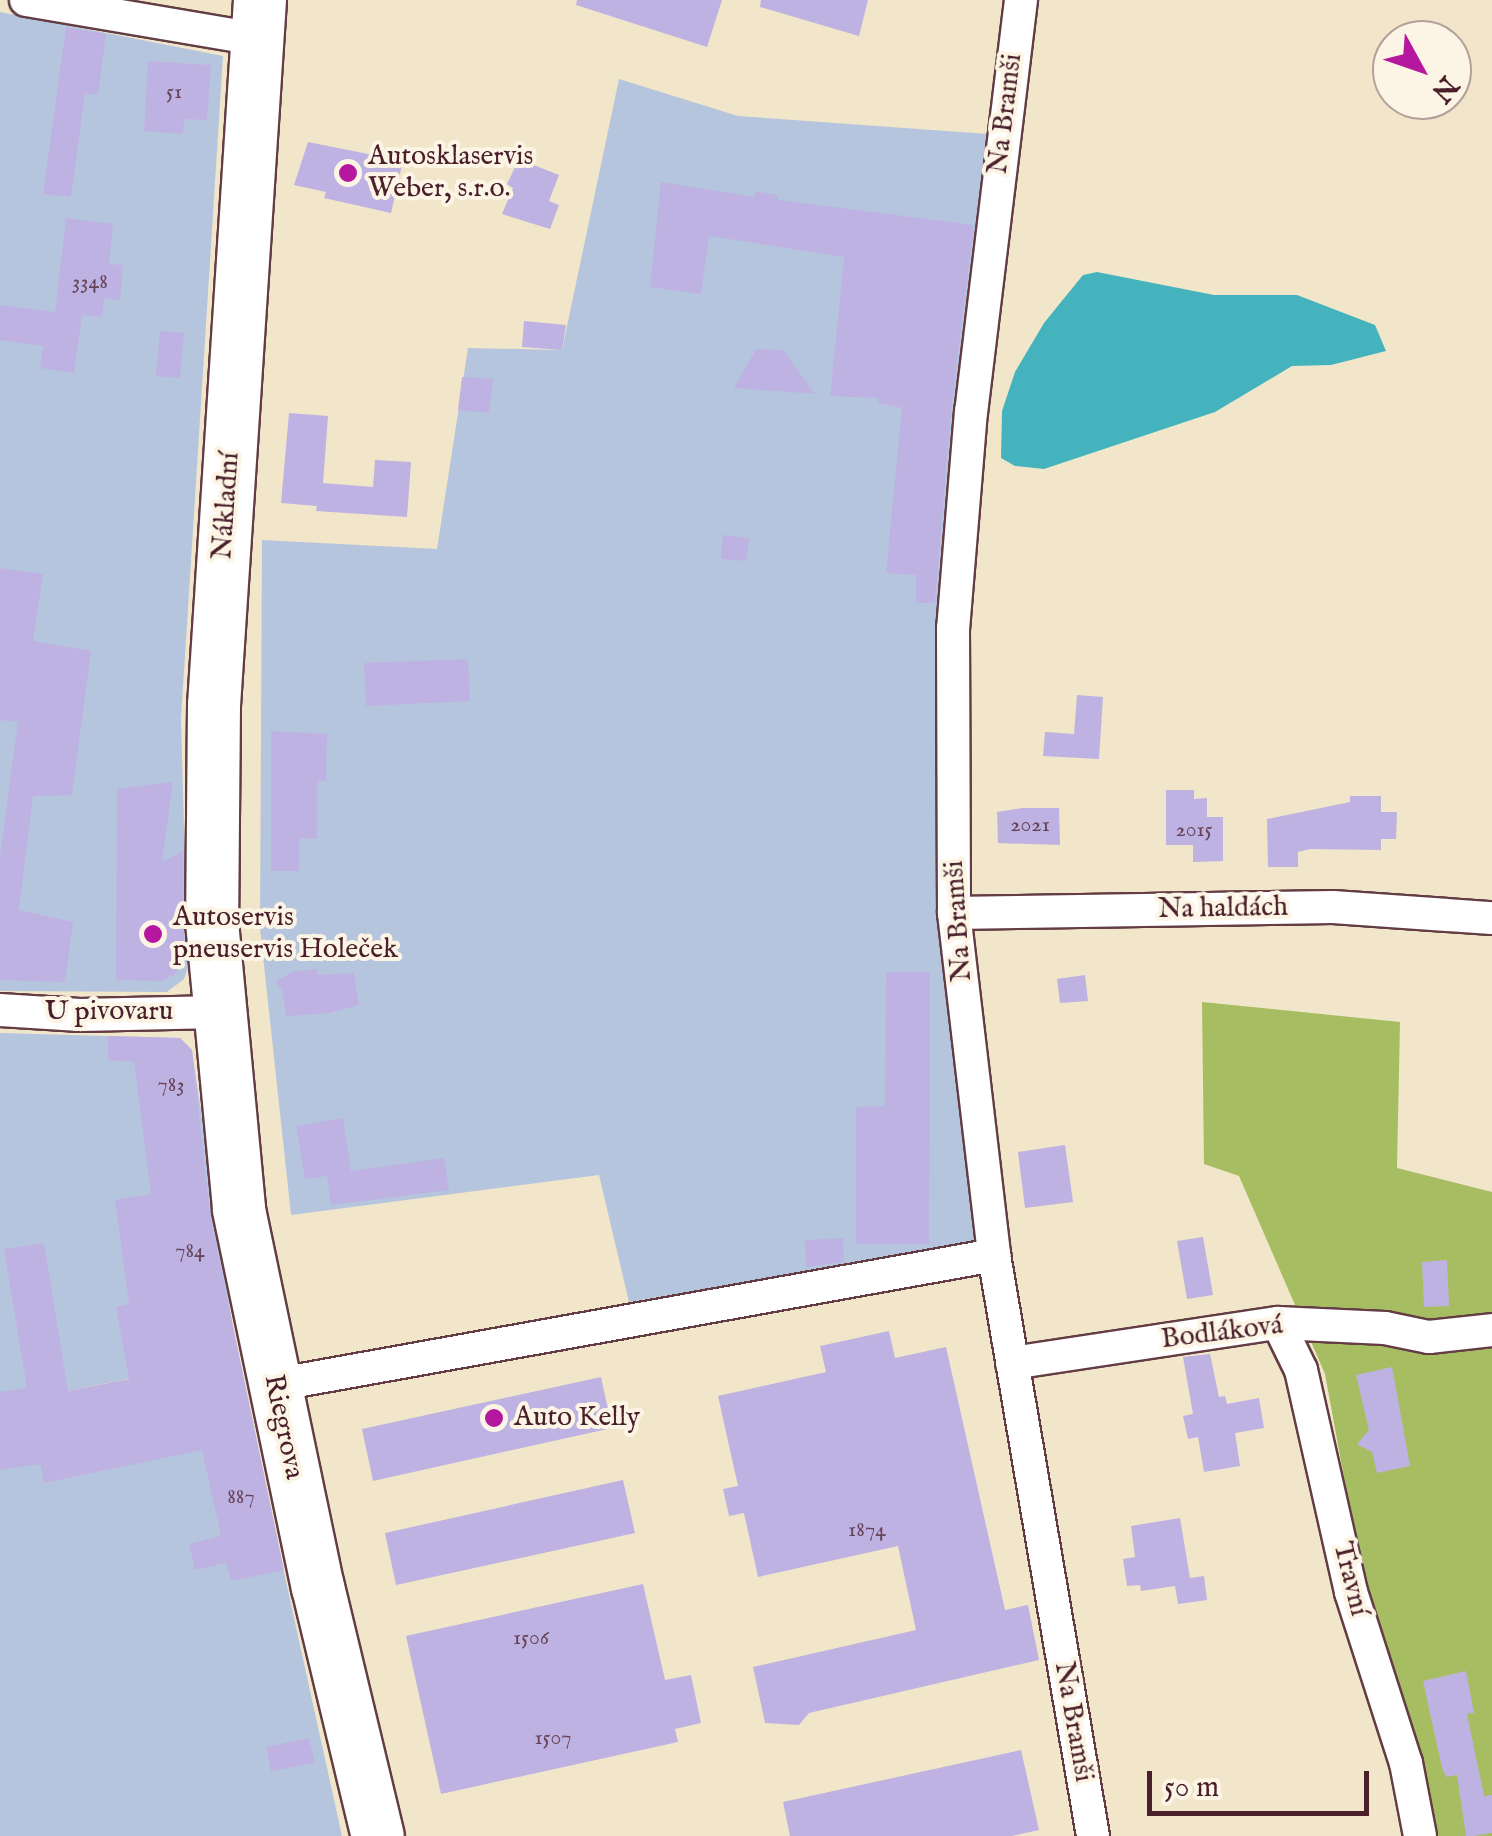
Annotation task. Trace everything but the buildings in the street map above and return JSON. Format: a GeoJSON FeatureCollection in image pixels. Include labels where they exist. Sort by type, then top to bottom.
{"type":"FeatureCollection","features":[{"type":"Feature","properties":{"kind":"main road","name":"Nákladní"},"geometry":{"type":"LineString","coordinates":[[219,1012],[212,922],[214,705],[258,20]]}},
{"type":"Feature","properties":{"kind":"main road","name":"Riegrova"},"geometry":{"type":"LineString","coordinates":[[219,1012],[239,1210],[274,1385],[378,1836]]}},
{"type":"Feature","properties":{"kind":"street"},"geometry":{"type":"LineString","coordinates":[[26,0],[258,20]]}},
{"type":"Feature","properties":{"kind":"street","name":"Na Bramši"},"geometry":{"type":"LineString","coordinates":[[1021,0],[971,411],[953,628],[954,913],[994,1254],[1093,1836]]}},
{"type":"Feature","properties":{"kind":"street","name":"Na haldách"},"geometry":{"type":"LineString","coordinates":[[954,913],[1333,908],[1492,918]]}},
{"type":"Feature","properties":{"kind":"street","name":"U pivovaru"},"geometry":{"type":"LineString","coordinates":[[0,1010],[80,1015],[219,1012]]}},
{"type":"Feature","properties":{"kind":"street"},"geometry":{"type":"LineString","coordinates":[[274,1385],[994,1254]]}},
{"type":"Feature","properties":{"kind":"street","name":"Bodláková"},"geometry":{"type":"LineString","coordinates":[[1012,1363],[1278,1323],[1385,1328],[1430,1337],[1492,1330]]}},
{"type":"Feature","properties":{"kind":"street","name":"Travní"},"geometry":{"type":"LineString","coordinates":[[1278,1323],[1302,1370],[1352,1592],[1406,1763],[1420,1836]]}},
{"type":"Feature","properties":{"kind":"shaded area"},"geometry":{"type":"Polygon","coordinates":[[[0,12],[223,56],[181,719],[188,968],[184,979],[167,992],[0,991],[0,12]]]}},
{"type":"Feature","properties":{"kind":"shaded area"},"geometry":{"type":"Polygon","coordinates":[[[619,79],[738,116],[988,134],[944,566],[978,1244],[629,1302],[599,1175],[291,1215],[260,928],[262,540],[437,549],[468,348],[562,350],[619,79]]]}},
{"type":"Feature","properties":{"kind":"shaded area"},"geometry":{"type":"Polygon","coordinates":[[[0,1033],[180,1038],[192,1050],[237,1357],[63,1392],[0,1392],[0,1033]]]}},
{"type":"Feature","properties":{"kind":"shaded area"},"geometry":{"type":"Polygon","coordinates":[[[245,1395],[342,1836],[0,1836],[0,1447],[245,1395]]]}},
{"type":"Feature","properties":{"kind":"green space"},"geometry":{"type":"Polygon","coordinates":[[[1202,1002],[1400,1022],[1397,1168],[1492,1192],[1492,1836],[1430,1836],[1362,1576],[1325,1374],[1239,1176],[1204,1164],[1202,1002]]]}},
{"type":"Feature","properties":{"kind":"water"},"geometry":{"type":"Polygon","coordinates":[[[1097,272],[1214,295],[1297,295],[1375,325],[1386,351],[1331,365],[1292,366],[1215,412],[1044,469],[1015,466],[1001,458],[1002,411],[1015,372],[1044,323],[1083,275],[1097,272]]]}},
{"type":"Feature","properties":{"kind":"place","name":"Autosklaservis Weber, s.r.o."},"geometry":{"type":"Point","coordinates":[348,173]}},
{"type":"Feature","properties":{"kind":"place","name":"Autoservis pneuservis Holeček"},"geometry":{"type":"Point","coordinates":[153,934]}},
{"type":"Feature","properties":{"kind":"place","name":"Auto Kelly"},"geometry":{"type":"Point","coordinates":[494,1418]}}]}
